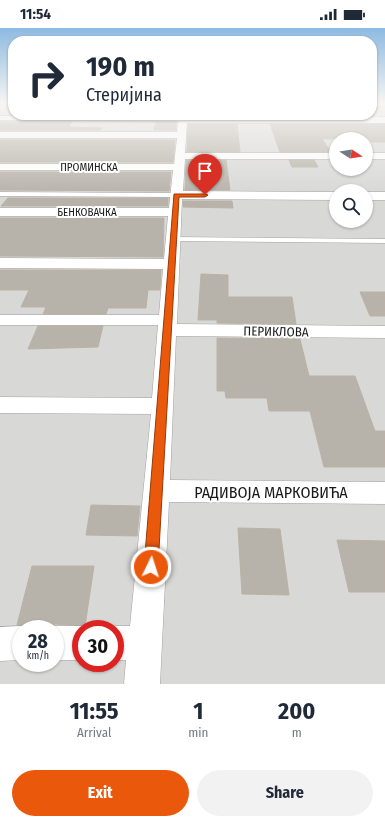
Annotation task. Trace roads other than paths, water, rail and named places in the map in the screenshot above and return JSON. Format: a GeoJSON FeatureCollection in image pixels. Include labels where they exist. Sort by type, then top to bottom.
{"type":"FeatureCollection","features":[{"type":"Feature","properties":{"kind":"street"},"geometry":{"type":"LineString","coordinates":[[140,133],[329,155]]}},
{"type":"Feature","properties":{"kind":"street"},"geometry":{"type":"LineString","coordinates":[[0,135],[182,137],[234,133]]}},
{"type":"Feature","properties":{"kind":"street"},"geometry":{"type":"LineString","coordinates":[[142,684],[130,643],[157,491],[172,240],[182,137]]}},
{"type":"Feature","properties":{"kind":"street","name":"ПРОМИНСКА"},"geometry":{"type":"LineString","coordinates":[[0,167],[182,137]]}},
{"type":"Feature","properties":{"kind":"street"},"geometry":{"type":"LineString","coordinates":[[373,156],[385,156]]}},
{"type":"Feature","properties":{"kind":"street","name":"БЕНКОВАЧКА"},"geometry":{"type":"LineString","coordinates":[[0,212],[329,196]]}},
{"type":"Feature","properties":{"kind":"street"},"geometry":{"type":"LineString","coordinates":[[373,196],[385,196]]}},
{"type":"Feature","properties":{"kind":"street"},"geometry":{"type":"LineString","coordinates":[[0,263],[171,264]]}},
{"type":"Feature","properties":{"kind":"street","name":"ПЕРИКЛОВА"},"geometry":{"type":"LineString","coordinates":[[0,320],[385,332]]}},
{"type":"Feature","properties":{"kind":"street"},"geometry":{"type":"LineString","coordinates":[[0,405],[163,406]]}},
{"type":"Feature","properties":{"kind":"street","name":"РАДИВОЈА МАРКОВИЋА"},"geometry":{"type":"LineString","coordinates":[[157,491],[385,493]]}},
{"type":"Feature","properties":{"kind":"street"},"geometry":{"type":"LineString","coordinates":[[0,644],[12,643]]}},
{"type":"Feature","properties":{"kind":"lane"},"geometry":{"type":"LineString","coordinates":[[0,194],[175,204]]}},
{"type":"Feature","properties":{"kind":"lane"},"geometry":{"type":"LineString","coordinates":[[172,240],[385,240]]}}]}
